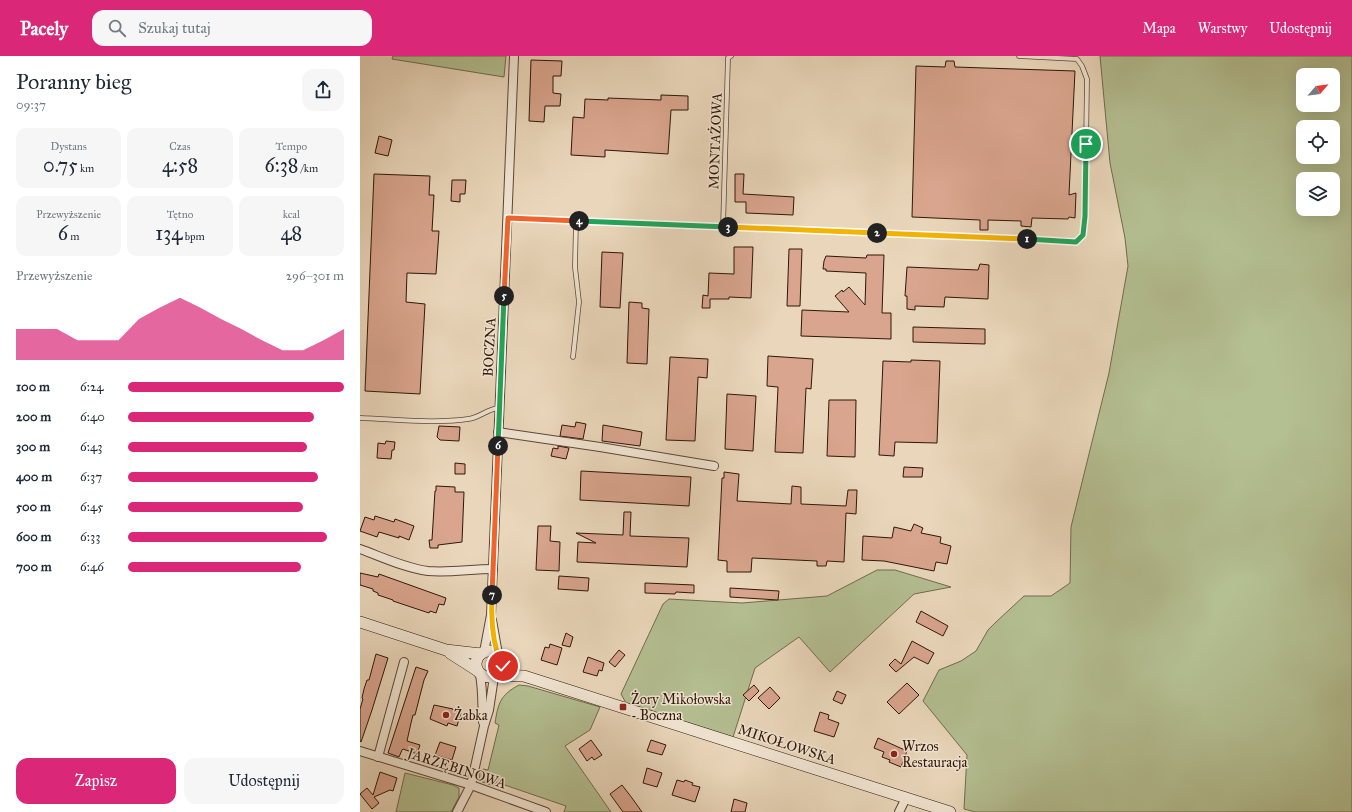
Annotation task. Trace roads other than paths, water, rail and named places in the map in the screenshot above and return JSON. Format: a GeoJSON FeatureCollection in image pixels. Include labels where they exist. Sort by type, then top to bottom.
{"type":"FeatureCollection","features":[{"type":"Feature","properties":{"kind":"street","name":"BOCZNA"},"geometry":{"type":"LineString","coordinates":[[482,653],[491,615],[514,56]]}},
{"type":"Feature","properties":{"kind":"street"},"geometry":{"type":"LineString","coordinates":[[498,432],[714,466]]}},
{"type":"Feature","properties":{"kind":"street"},"geometry":{"type":"LineString","coordinates":[[360,549],[408,567],[427,571],[493,569]]}},
{"type":"Feature","properties":{"kind":"street","name":"BOCZNA"},"geometry":{"type":"LineString","coordinates":[[491,615],[500,658]]}},
{"type":"Feature","properties":{"kind":"street"},"geometry":{"type":"LineString","coordinates":[[360,622],[446,650],[482,653],[491,651],[500,658],[502,669],[496,676],[471,785],[457,812]]}},
{"type":"Feature","properties":{"kind":"street"},"geometry":{"type":"LineString","coordinates":[[446,650],[487,678],[496,676]]}},
{"type":"Feature","properties":{"kind":"street"},"geometry":{"type":"LineString","coordinates":[[482,653],[476,662],[483,691],[482,710],[484,726]]}},
{"type":"Feature","properties":{"kind":"street","name":"MIKOŁOWSKA"},"geometry":{"type":"LineString","coordinates":[[500,658],[524,676]]}},
{"type":"Feature","properties":{"kind":"street"},"geometry":{"type":"LineString","coordinates":[[378,757],[404,662]]}},
{"type":"Feature","properties":{"kind":"street","name":"MIKOŁOWSKA"},"geometry":{"type":"LineString","coordinates":[[496,676],[524,676],[950,812]]}},
{"type":"Feature","properties":{"kind":"street","name":"JARZĘBINOWA"},"geometry":{"type":"LineString","coordinates":[[360,751],[471,785],[546,812]]}},
{"type":"Feature","properties":{"kind":"street"},"geometry":{"type":"LineString","coordinates":[[899,812],[906,798]]}},
{"type":"Feature","properties":{"kind":"lane","name":"MONTAŻOWA"},"geometry":{"type":"LineString","coordinates":[[723,227],[728,58],[731,56]]}},
{"type":"Feature","properties":{"kind":"lane"},"geometry":{"type":"LineString","coordinates":[[508,218],[1076,242],[1083,235],[1085,210],[1087,79],[1082,66],[1077,59],[1019,56]]}},
{"type":"Feature","properties":{"kind":"lane"},"geometry":{"type":"LineString","coordinates":[[573,357],[579,302],[575,267],[576,221]]}},
{"type":"Feature","properties":{"kind":"lane"},"geometry":{"type":"LineString","coordinates":[[360,418],[440,421],[470,419],[487,410],[499,408]]}},
{"type":"Feature","properties":{"kind":"place","name":"Żory Mikołowska - Boczna"},"geometry":{"type":"Point","coordinates":[623,707]}},
{"type":"Feature","properties":{"kind":"place","name":"Żabka"},"geometry":{"type":"Point","coordinates":[446,715]}},
{"type":"Feature","properties":{"kind":"place","name":"Wrzos Restauracja"},"geometry":{"type":"Point","coordinates":[894,754]}}]}
